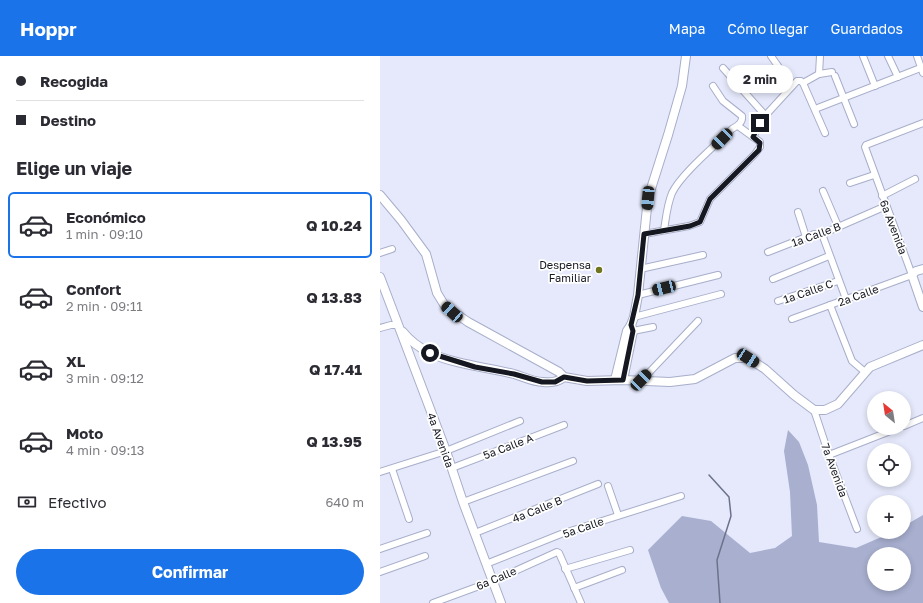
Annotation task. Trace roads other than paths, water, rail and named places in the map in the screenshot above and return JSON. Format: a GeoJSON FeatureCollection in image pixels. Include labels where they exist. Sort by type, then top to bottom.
{"type":"FeatureCollection","features":[{"type":"Feature","properties":{"kind":"street"},"geometry":{"type":"LineString","coordinates":[[619,380],[625,369],[638,295],[649,190],[668,135],[680,93],[684,76],[686,56]]}},
{"type":"Feature","properties":{"kind":"street"},"geometry":{"type":"LineString","coordinates":[[771,56],[792,86]]}},
{"type":"Feature","properties":{"kind":"street"},"geometry":{"type":"LineString","coordinates":[[819,74],[820,56]]}},
{"type":"Feature","properties":{"kind":"street"},"geometry":{"type":"LineString","coordinates":[[863,56],[875,86]]}},
{"type":"Feature","properties":{"kind":"street"},"geometry":{"type":"LineString","coordinates":[[888,56],[898,77]]}},
{"type":"Feature","properties":{"kind":"street"},"geometry":{"type":"LineString","coordinates":[[815,109],[922,69],[917,56]]}},
{"type":"Feature","properties":{"kind":"street"},"geometry":{"type":"LineString","coordinates":[[723,68],[765,115]]}},
{"type":"Feature","properties":{"kind":"street"},"geometry":{"type":"LineString","coordinates":[[753,137],[765,115],[792,86],[798,81],[803,83],[819,74],[833,74],[845,98],[854,124]]}},
{"type":"Feature","properties":{"kind":"street"},"geometry":{"type":"LineString","coordinates":[[803,83],[825,133]]}},
{"type":"Feature","properties":{"kind":"street"},"geometry":{"type":"LineString","coordinates":[[664,230],[668,204],[672,193],[679,182],[732,129],[738,126],[742,117],[723,101],[712,86]]}},
{"type":"Feature","properties":{"kind":"street","name":"6a Avenida"},"geometry":{"type":"LineString","coordinates":[[923,122],[865,147],[923,308]]}},
{"type":"Feature","properties":{"kind":"street"},"geometry":{"type":"LineString","coordinates":[[644,234],[690,226],[700,222],[710,199],[759,150],[760,143],[738,126]]}},
{"type":"Feature","properties":{"kind":"street"},"geometry":{"type":"LineString","coordinates":[[850,183],[874,175]]}},
{"type":"Feature","properties":{"kind":"street"},"geometry":{"type":"LineString","coordinates":[[882,196],[915,179]]}},
{"type":"Feature","properties":{"kind":"street"},"geometry":{"type":"LineString","coordinates":[[823,191],[838,226]]}},
{"type":"Feature","properties":{"kind":"street"},"geometry":{"type":"LineString","coordinates":[[380,195],[409,229],[426,254],[436,293],[445,306],[459,317],[559,372],[564,377],[580,381],[637,380],[670,382],[695,378],[736,358],[748,358],[765,369],[794,395],[814,410],[825,410],[838,404],[865,372],[877,364],[923,345]]}},
{"type":"Feature","properties":{"kind":"street","name":"1a Calle B"},"geometry":{"type":"LineString","coordinates":[[768,252],[814,234],[822,234],[886,206]]}},
{"type":"Feature","properties":{"kind":"street"},"geometry":{"type":"LineString","coordinates":[[798,212],[806,237]]}},
{"type":"Feature","properties":{"kind":"street"},"geometry":{"type":"LineString","coordinates":[[822,234],[846,299]]}},
{"type":"Feature","properties":{"kind":"street"},"geometry":{"type":"LineString","coordinates":[[380,253],[392,249]]}},
{"type":"Feature","properties":{"kind":"street"},"geometry":{"type":"LineString","coordinates":[[640,268],[703,254]]}},
{"type":"Feature","properties":{"kind":"street"},"geometry":{"type":"LineString","coordinates":[[773,279],[829,256]]}},
{"type":"Feature","properties":{"kind":"street","name":"2a Calle"},"geometry":{"type":"LineString","coordinates":[[792,319],[912,275],[916,271],[923,269]]}},
{"type":"Feature","properties":{"kind":"street"},"geometry":{"type":"LineString","coordinates":[[638,295],[718,275]]}},
{"type":"Feature","properties":{"kind":"street","name":"4a Avenida"},"geometry":{"type":"LineString","coordinates":[[380,277],[446,451],[463,502],[501,603]]}},
{"type":"Feature","properties":{"kind":"street","name":"1a Calle C"},"geometry":{"type":"LineString","coordinates":[[778,301],[838,280]]}},
{"type":"Feature","properties":{"kind":"street"},"geometry":{"type":"LineString","coordinates":[[619,380],[627,331],[633,324],[721,294]]}},
{"type":"Feature","properties":{"kind":"street"},"geometry":{"type":"LineString","coordinates":[[830,305],[852,361],[865,372]]}},
{"type":"Feature","properties":{"kind":"street"},"geometry":{"type":"LineString","coordinates":[[637,380],[698,321]]}},
{"type":"Feature","properties":{"kind":"street"},"geometry":{"type":"LineString","coordinates":[[633,324],[653,327]]}},
{"type":"Feature","properties":{"kind":"street"},"geometry":{"type":"LineString","coordinates":[[380,328],[398,325],[413,342],[425,350],[475,367],[514,374],[542,382],[555,382],[564,377]]}},
{"type":"Feature","properties":{"kind":"street"},"geometry":{"type":"LineString","coordinates":[[625,369],[626,373],[637,380]]}},
{"type":"Feature","properties":{"kind":"street","name":"7a Avenida"},"geometry":{"type":"LineString","coordinates":[[814,410],[857,529]]}},
{"type":"Feature","properties":{"kind":"street"},"geometry":{"type":"LineString","coordinates":[[911,423],[923,418]]}},
{"type":"Feature","properties":{"kind":"street"},"geometry":{"type":"LineString","coordinates":[[380,472],[446,451],[520,421]]}},
{"type":"Feature","properties":{"kind":"street","name":"5a Calle A"},"geometry":{"type":"LineString","coordinates":[[452,468],[564,425]]}},
{"type":"Feature","properties":{"kind":"street"},"geometry":{"type":"LineString","coordinates":[[829,455],[880,435]]}},
{"type":"Feature","properties":{"kind":"street"},"geometry":{"type":"LineString","coordinates":[[463,502],[573,461]]}},
{"type":"Feature","properties":{"kind":"street"},"geometry":{"type":"LineString","coordinates":[[392,469],[409,519]]}},
{"type":"Feature","properties":{"kind":"street","name":"4a Calle B"},"geometry":{"type":"LineString","coordinates":[[475,533],[598,484]]}},
{"type":"Feature","properties":{"kind":"street"},"geometry":{"type":"LineString","coordinates":[[608,486],[618,515]]}},
{"type":"Feature","properties":{"kind":"street","name":"5a Calle"},"geometry":{"type":"LineString","coordinates":[[486,564],[561,534],[681,496]]}},
{"type":"Feature","properties":{"kind":"street"},"geometry":{"type":"LineString","coordinates":[[380,549],[427,533]]}},
{"type":"Feature","properties":{"kind":"street"},"geometry":{"type":"LineString","coordinates":[[581,603],[565,569],[630,550]]}},
{"type":"Feature","properties":{"kind":"street","name":"6a Calle"},"geometry":{"type":"LineString","coordinates":[[433,603],[493,581],[557,552],[559,553],[565,569]]}},
{"type":"Feature","properties":{"kind":"street"},"geometry":{"type":"LineString","coordinates":[[380,572],[425,556]]}},
{"type":"Feature","properties":{"kind":"street"},"geometry":{"type":"LineString","coordinates":[[574,588],[622,570]]}},
{"type":"Feature","properties":{"kind":"waterway"},"geometry":{"type":"LineString","coordinates":[[709,475],[729,497],[731,516],[717,560],[720,603]]}},
{"type":"Feature","properties":{"kind":"place","name":"Despensa Familiar"},"geometry":{"type":"Point","coordinates":[599,270]}}]}
